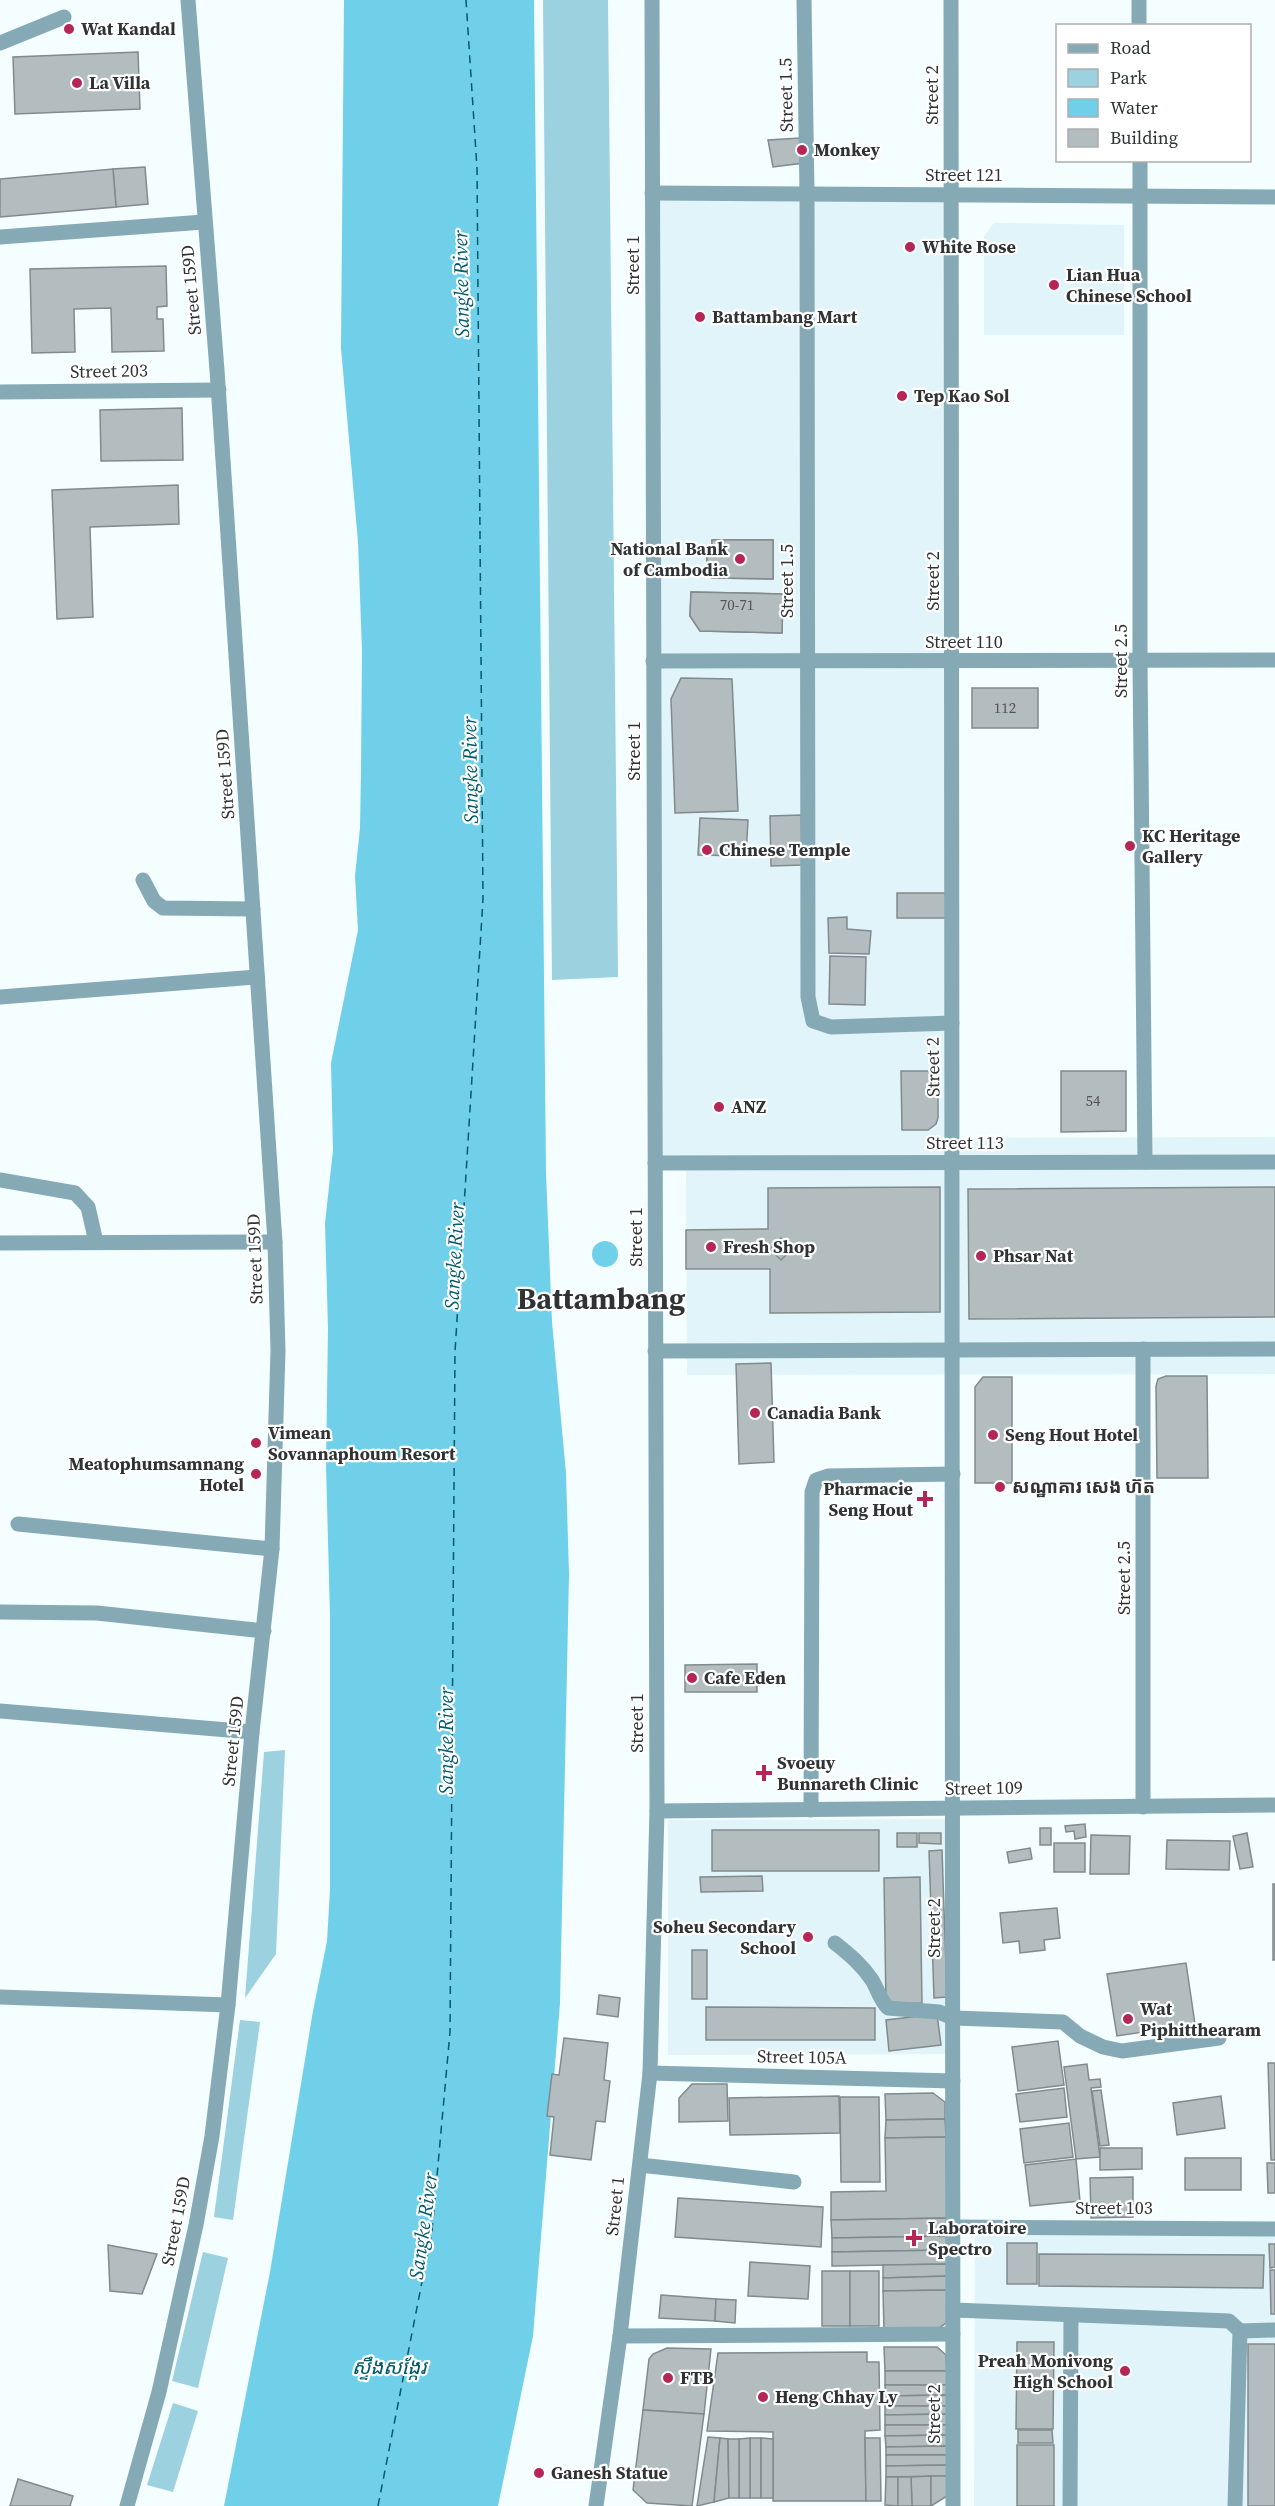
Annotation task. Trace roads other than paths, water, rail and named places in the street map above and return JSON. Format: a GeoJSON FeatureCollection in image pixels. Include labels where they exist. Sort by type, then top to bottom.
{"type":"FeatureCollection","features":[{"type":"Feature","properties":{"kind":"street","name":"Street 159D"},"geometry":{"type":"LineString","coordinates":[[127,2506],[159,2392],[196,2225],[212,2136],[228,2005],[252,1732],[272,1550],[278,1351],[275,1242],[219,390],[188,0]]}},
{"type":"Feature","properties":{"kind":"street","name":"Street 1"},"geometry":{"type":"LineString","coordinates":[[596,2506],[620,2336],[650,2073],[657,1811],[652,0]]}},
{"type":"Feature","properties":{"kind":"street","name":"Street 1.5"},"geometry":{"type":"LineString","coordinates":[[804,0],[807,194],[808,997],[813,1021],[831,1027],[952,1023]]}},
{"type":"Feature","properties":{"kind":"street","name":"Street 2"},"geometry":{"type":"LineString","coordinates":[[951,0],[954,1350],[953,2506]]}},
{"type":"Feature","properties":{"kind":"street"},"geometry":{"type":"LineString","coordinates":[[1139,0],[1139,24]]}},
{"type":"Feature","properties":{"kind":"street"},"geometry":{"type":"LineString","coordinates":[[0,43],[64,17]]}},
{"type":"Feature","properties":{"kind":"street","name":"Street 2.5"},"geometry":{"type":"LineString","coordinates":[[1140,162],[1140,661],[1145,1162]]}},
{"type":"Feature","properties":{"kind":"street","name":"Street 121"},"geometry":{"type":"LineString","coordinates":[[652,193],[1275,197]]}},
{"type":"Feature","properties":{"kind":"street"},"geometry":{"type":"LineString","coordinates":[[0,237],[204,222]]}},
{"type":"Feature","properties":{"kind":"street","name":"Street 203"},"geometry":{"type":"LineString","coordinates":[[0,392],[219,390]]}},
{"type":"Feature","properties":{"kind":"street","name":"Street 110"},"geometry":{"type":"LineString","coordinates":[[653,661],[1275,660]]}},
{"type":"Feature","properties":{"kind":"street"},"geometry":{"type":"LineString","coordinates":[[143,880],[154,902],[163,908],[253,909]]}},
{"type":"Feature","properties":{"kind":"street"},"geometry":{"type":"LineString","coordinates":[[0,997],[257,977]]}},
{"type":"Feature","properties":{"kind":"street","name":"Street 113"},"geometry":{"type":"LineString","coordinates":[[655,1163],[1275,1161]]}},
{"type":"Feature","properties":{"kind":"street"},"geometry":{"type":"LineString","coordinates":[[0,1180],[75,1193],[88,1207],[96,1242]]}},
{"type":"Feature","properties":{"kind":"street"},"geometry":{"type":"LineString","coordinates":[[0,1243],[275,1242]]}},
{"type":"Feature","properties":{"kind":"street","name":"Street 2.5"},"geometry":{"type":"LineString","coordinates":[[1143,1349],[1143,1807]]}},
{"type":"Feature","properties":{"kind":"street"},"geometry":{"type":"LineString","coordinates":[[655,1351],[1275,1349]]}},
{"type":"Feature","properties":{"kind":"street"},"geometry":{"type":"LineString","coordinates":[[810,1810],[812,1492],[816,1480],[828,1476],[953,1474]]}},
{"type":"Feature","properties":{"kind":"street"},"geometry":{"type":"LineString","coordinates":[[18,1524],[272,1550]]}},
{"type":"Feature","properties":{"kind":"street"},"geometry":{"type":"LineString","coordinates":[[0,1612],[97,1613],[264,1631]]}},
{"type":"Feature","properties":{"kind":"street"},"geometry":{"type":"LineString","coordinates":[[0,1711],[252,1732]]}},
{"type":"Feature","properties":{"kind":"street","name":"Street 109"},"geometry":{"type":"LineString","coordinates":[[657,1811],[1275,1805]]}},
{"type":"Feature","properties":{"kind":"street"},"geometry":{"type":"LineString","coordinates":[[835,1943],[858,1961],[874,1983],[880,1999],[888,2008],[939,2012],[953,2018],[1063,2022],[1080,2036],[1122,2052],[1219,2038]]}},
{"type":"Feature","properties":{"kind":"street"},"geometry":{"type":"LineString","coordinates":[[0,1996],[228,2005]]}},
{"type":"Feature","properties":{"kind":"street","name":"Street 105A"},"geometry":{"type":"LineString","coordinates":[[650,2073],[953,2081]]}},
{"type":"Feature","properties":{"kind":"street"},"geometry":{"type":"LineString","coordinates":[[639,2165],[794,2182]]}},
{"type":"Feature","properties":{"kind":"street","name":"Street 103"},"geometry":{"type":"LineString","coordinates":[[953,2227],[1275,2229]]}},
{"type":"Feature","properties":{"kind":"street"},"geometry":{"type":"LineString","coordinates":[[953,2310],[1229,2321],[1240,2331],[1275,2330]]}},
{"type":"Feature","properties":{"kind":"street"},"geometry":{"type":"LineString","coordinates":[[1070,2506],[1071,2316]]}},
{"type":"Feature","properties":{"kind":"street"},"geometry":{"type":"LineString","coordinates":[[1235,2506],[1240,2331]]}},
{"type":"Feature","properties":{"kind":"street"},"geometry":{"type":"LineString","coordinates":[[620,2336],[953,2334]]}},
{"type":"Feature","properties":{"kind":"water","name":"ស្ទឹងសង្កែរ"},"geometry":{"type":"Polygon","coordinates":[[[344,0],[534,0],[546,1173],[552,1322],[566,1473],[569,1574],[560,2003],[533,2336],[498,2506],[224,2506],[270,2272],[313,2011],[327,1941],[330,1890],[330,1616],[326,1465],[328,1328],[325,1223],[333,1150],[331,1063],[358,930],[355,876],[360,828],[362,650],[358,542],[341,348],[344,0]]]}},
{"type":"Feature","properties":{"kind":"water"},"geometry":{"type":"Polygon","coordinates":[[[605,1241],[614,1245],[618,1254],[614,1263],[605,1267],[596,1263],[592,1254],[596,1245],[605,1241]]]}},
{"type":"Feature","properties":{"kind":"place","name":"Wat Kandal"},"geometry":{"type":"Point","coordinates":[69,29]}},
{"type":"Feature","properties":{"kind":"place","name":"La Villa"},"geometry":{"type":"Point","coordinates":[77,83]}},
{"type":"Feature","properties":{"kind":"place","name":"Monkey"},"geometry":{"type":"Point","coordinates":[802,150]}},
{"type":"Feature","properties":{"kind":"place","name":"White Rose"},"geometry":{"type":"Point","coordinates":[910,247]}},
{"type":"Feature","properties":{"kind":"place","name":"Lian Hua Chinese School"},"geometry":{"type":"Point","coordinates":[1054,285]}},
{"type":"Feature","properties":{"kind":"place","name":"Battambang Mart"},"geometry":{"type":"Point","coordinates":[700,317]}},
{"type":"Feature","properties":{"kind":"place","name":"Tep Kao Sol"},"geometry":{"type":"Point","coordinates":[902,396]}},
{"type":"Feature","properties":{"kind":"place","name":"National Bank of Cambodia"},"geometry":{"type":"Point","coordinates":[740,559]}},
{"type":"Feature","properties":{"kind":"place","name":"KC Heritage Gallery"},"geometry":{"type":"Point","coordinates":[1130,846]}},
{"type":"Feature","properties":{"kind":"place","name":"Chinese Temple"},"geometry":{"type":"Point","coordinates":[707,850]}},
{"type":"Feature","properties":{"kind":"place","name":"ANZ"},"geometry":{"type":"Point","coordinates":[719,1107]}},
{"type":"Feature","properties":{"kind":"place","name":"Fresh Shop"},"geometry":{"type":"Point","coordinates":[711,1247]}},
{"type":"Feature","properties":{"kind":"place","name":"Phsar Nat"},"geometry":{"type":"Point","coordinates":[981,1256]}},
{"type":"Feature","properties":{"kind":"place","name":"Canadia Bank"},"geometry":{"type":"Point","coordinates":[755,1413]}},
{"type":"Feature","properties":{"kind":"place","name":"Seng Hout Hotel"},"geometry":{"type":"Point","coordinates":[993,1435]}},
{"type":"Feature","properties":{"kind":"place","name":"Vimean Sovannaphoum Resort"},"geometry":{"type":"Point","coordinates":[256,1443]}},
{"type":"Feature","properties":{"kind":"place","name":"Meatophumsamnang Hotel"},"geometry":{"type":"Point","coordinates":[256,1474]}},
{"type":"Feature","properties":{"kind":"place","name":"សណ្ឋាគារ សេង ហ៊ត"},"geometry":{"type":"Point","coordinates":[1000,1487]}},
{"type":"Feature","properties":{"kind":"place","name":"Pharmacie Seng Hout"},"geometry":{"type":"Point","coordinates":[925,1499]}},
{"type":"Feature","properties":{"kind":"place","name":"Cafe Eden"},"geometry":{"type":"Point","coordinates":[692,1678]}},
{"type":"Feature","properties":{"kind":"place","name":"Svoeuy Bunnareth Clinic"},"geometry":{"type":"Point","coordinates":[764,1773]}},
{"type":"Feature","properties":{"kind":"place","name":"Soheu Secondary School"},"geometry":{"type":"Point","coordinates":[808,1937]}},
{"type":"Feature","properties":{"kind":"place","name":"Wat Piphitthearam"},"geometry":{"type":"Point","coordinates":[1128,2019]}},
{"type":"Feature","properties":{"kind":"place","name":"Laboratoire Spectro"},"geometry":{"type":"Point","coordinates":[914,2238]}},
{"type":"Feature","properties":{"kind":"place","name":"Preah Monivong High School"},"geometry":{"type":"Point","coordinates":[1125,2371]}},
{"type":"Feature","properties":{"kind":"place","name":"FTB"},"geometry":{"type":"Point","coordinates":[668,2378]}},
{"type":"Feature","properties":{"kind":"place","name":"Heng Chhay Ly"},"geometry":{"type":"Point","coordinates":[763,2397]}},
{"type":"Feature","properties":{"kind":"place","name":"Ganesh Statue"},"geometry":{"type":"Point","coordinates":[539,2473]}},
{"type":"Feature","properties":{"kind":"district","name":"Battambang"},"geometry":{"type":"Point","coordinates":[601,1299]}},
{"type":"Feature","properties":{"kind":"water label","name":"Sangke River"},"geometry":{"type":"Point","coordinates":[461,284]}},
{"type":"Feature","properties":{"kind":"water label","name":"Sangke River"},"geometry":{"type":"Point","coordinates":[470,770]}},
{"type":"Feature","properties":{"kind":"water label","name":"Sangke River"},"geometry":{"type":"Point","coordinates":[454,1256]}},
{"type":"Feature","properties":{"kind":"water label","name":"Sangke River"},"geometry":{"type":"Point","coordinates":[446,1741]}},
{"type":"Feature","properties":{"kind":"water label","name":"Sangke River"},"geometry":{"type":"Point","coordinates":[423,2226]}}]}
